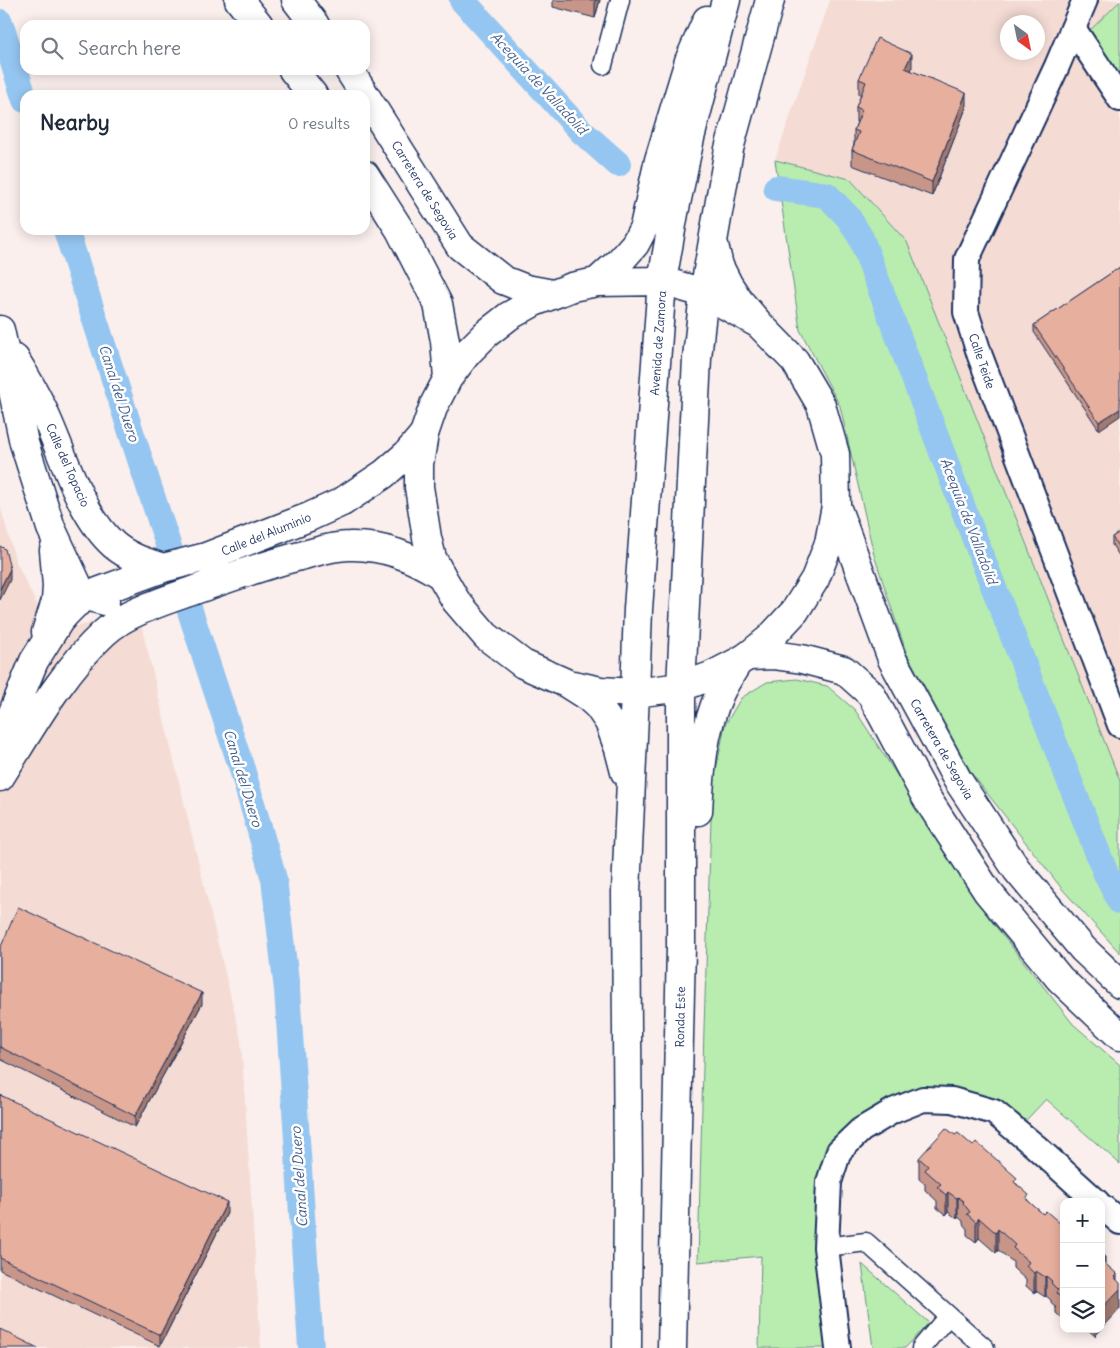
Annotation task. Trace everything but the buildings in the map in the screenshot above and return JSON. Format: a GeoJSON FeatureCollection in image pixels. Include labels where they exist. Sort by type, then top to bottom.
{"type":"FeatureCollection","features":[{"type":"Feature","properties":{"kind":"main road"},"geometry":{"type":"LineString","coordinates":[[239,0],[255,20]]}},
{"type":"Feature","properties":{"kind":"main road"},"geometry":{"type":"LineString","coordinates":[[296,0],[311,20]]}},
{"type":"Feature","properties":{"kind":"main road"},"geometry":{"type":"LineString","coordinates":[[597,282],[635,244],[644,227],[659,160],[689,60],[716,0]]}},
{"type":"Feature","properties":{"kind":"main road","name":"Avenida de Zamora"},"geometry":{"type":"LineString","coordinates":[[636,693],[638,609],[662,282],[690,138],[726,0]]}},
{"type":"Feature","properties":{"kind":"main road"},"geometry":{"type":"LineString","coordinates":[[681,686],[697,358],[704,293],[729,149],[770,0]]}},
{"type":"Feature","properties":{"kind":"main road"},"geometry":{"type":"LineString","coordinates":[[297,75],[308,90]]}},
{"type":"Feature","properties":{"kind":"main road","name":"Carretera de Segovia"},"geometry":{"type":"LineString","coordinates":[[352,75],[362,90]]}},
{"type":"Feature","properties":{"kind":"main road","name":"Carretera de Segovia"},"geometry":{"type":"LineString","coordinates":[[370,103],[460,246],[503,280],[526,289],[553,294]]}},
{"type":"Feature","properties":{"kind":"main road"},"geometry":{"type":"LineString","coordinates":[[370,183],[400,230],[438,304],[445,341],[448,378]]}},
{"type":"Feature","properties":{"kind":"main road"},"geometry":{"type":"LineString","coordinates":[[566,683],[600,691],[636,693],[681,686],[711,676],[743,659],[769,639],[795,611],[815,579],[829,543],[836,506],[834,454],[820,405],[795,361],[739,301],[719,266],[713,242]]}},
{"type":"Feature","properties":{"kind":"main road"},"geometry":{"type":"LineString","coordinates":[[631,793],[619,749],[609,722],[598,706],[566,683],[523,664],[486,636],[456,600],[441,575],[432,558],[427,538],[419,487],[424,434],[434,405],[448,378],[467,353],[486,334],[509,316],[553,294],[597,282],[662,282],[704,293],[759,324]]}},
{"type":"Feature","properties":{"kind":"main road","name":"Calle del Topacio"},"geometry":{"type":"LineString","coordinates":[[1,332],[24,443],[51,528],[78,586],[88,596]]}},
{"type":"Feature","properties":{"kind":"main road","name":"Calle del Topacio"},"geometry":{"type":"LineString","coordinates":[[1,332],[45,414],[81,501],[96,524],[113,544],[126,555],[163,568]]}},
{"type":"Feature","properties":{"kind":"main road","name":"Calle del Aluminio"},"geometry":{"type":"LineString","coordinates":[[0,744],[34,661],[66,612],[88,596],[163,568],[206,557],[309,517],[342,502],[384,474],[407,454],[424,434]]}},
{"type":"Feature","properties":{"kind":"main road","name":"Carretera de Segovia"},"geometry":{"type":"LineString","coordinates":[[836,506],[892,659],[956,779],[1017,870],[1083,949],[1120,984]]}},
{"type":"Feature","properties":{"kind":"main road","name":"Calle del Topacio"},"geometry":{"type":"LineString","coordinates":[[34,661],[56,601],[57,586],[51,528]]}},
{"type":"Feature","properties":{"kind":"main road"},"geometry":{"type":"LineString","coordinates":[[0,777],[65,676],[104,633],[138,611],[287,559],[348,546],[378,548],[399,553],[441,575]]}},
{"type":"Feature","properties":{"kind":"main road"},"geometry":{"type":"LineString","coordinates":[[88,596],[138,611]]}},
{"type":"Feature","properties":{"kind":"main road"},"geometry":{"type":"LineString","coordinates":[[681,947],[695,916],[695,858],[700,776],[710,718],[720,692],[743,659],[773,655],[802,659],[844,670],[871,694],[926,797],[988,891],[1060,979],[1120,1036]]}},
{"type":"Feature","properties":{"kind":"main road","name":"Ronda Este"},"geometry":{"type":"LineString","coordinates":[[672,1348],[681,947],[681,686]]}},
{"type":"Feature","properties":{"kind":"main road"},"geometry":{"type":"LineString","coordinates":[[626,1348],[628,1164],[626,892],[636,693]]}},
{"type":"Feature","properties":{"kind":"street"},"geometry":{"type":"LineString","coordinates":[[603,65],[620,0]]}},
{"type":"Feature","properties":{"kind":"street","name":"Calle Teide"},"geometry":{"type":"LineString","coordinates":[[1084,0],[967,260],[966,312],[980,356],[1120,725]]}},
{"type":"Feature","properties":{"kind":"street"},"geometry":{"type":"LineString","coordinates":[[1073,28],[1120,99]]}},
{"type":"Feature","properties":{"kind":"street"},"geometry":{"type":"LineString","coordinates":[[838,1348],[826,1247],[829,1182],[839,1151],[861,1130],[893,1111],[923,1099],[952,1100],[994,1112],[1093,1198]]}},
{"type":"Feature","properties":{"kind":"street"},"geometry":{"type":"LineString","coordinates":[[1105,1209],[1120,1222]]}},
{"type":"Feature","properties":{"kind":"street"},"geometry":{"type":"LineString","coordinates":[[826,1247],[866,1242],[985,1348]]}},
{"type":"Feature","properties":{"kind":"street"},"geometry":{"type":"LineString","coordinates":[[921,1348],[948,1316]]}},
{"type":"Feature","properties":{"kind":"shaded area"},"geometry":{"type":"Polygon","coordinates":[[[830,0],[1120,0],[1120,781],[907,242],[850,179],[775,160],[830,0]]]}},
{"type":"Feature","properties":{"kind":"shaded area"},"geometry":{"type":"Polygon","coordinates":[[[0,505],[16,562],[51,633],[138,611],[241,1039],[261,1348],[0,1348],[0,505]]]}},
{"type":"Feature","properties":{"kind":"green space"},"geometry":{"type":"Polygon","coordinates":[[[1120,1],[1120,99],[1081,39],[1120,1]]]}},
{"type":"Feature","properties":{"kind":"green space"},"geometry":{"type":"Polygon","coordinates":[[[775,160],[850,179],[907,242],[1120,781],[1120,953],[1063,890],[972,774],[906,652],[874,555],[840,406],[800,330],[775,160]]]}},
{"type":"Feature","properties":{"kind":"green space"},"geometry":{"type":"Polygon","coordinates":[[[797,679],[827,686],[855,710],[989,918],[1073,1024],[1120,1065],[1120,1164],[1046,1099],[1016,1131],[952,1100],[861,1130],[829,1182],[838,1348],[759,1348],[761,1256],[698,1262],[712,790],[725,725],[741,698],[767,682],[797,679]]]}},
{"type":"Feature","properties":{"kind":"green space"},"geometry":{"type":"Polygon","coordinates":[[[862,1264],[929,1323],[905,1348],[873,1348],[862,1264]]]}},
{"type":"Feature","properties":{"kind":"waterway","name":"Acequia de Valladolid"},"geometry":{"type":"LineString","coordinates":[[462,0],[581,131],[618,164]]}},
{"type":"Feature","properties":{"kind":"waterway","name":"Canal del Duero"},"geometry":{"type":"LineString","coordinates":[[0,22],[22,90]]}},
{"type":"Feature","properties":{"kind":"waterway","name":"Acequia de Valladolid"},"geometry":{"type":"LineString","coordinates":[[776,188],[827,195],[848,217],[861,238],[974,537],[1106,874],[1120,902]]}},
{"type":"Feature","properties":{"kind":"waterway","name":"Canal del Duero"},"geometry":{"type":"LineString","coordinates":[[68,235],[242,769],[274,879],[287,990],[311,1348]]}}]}
